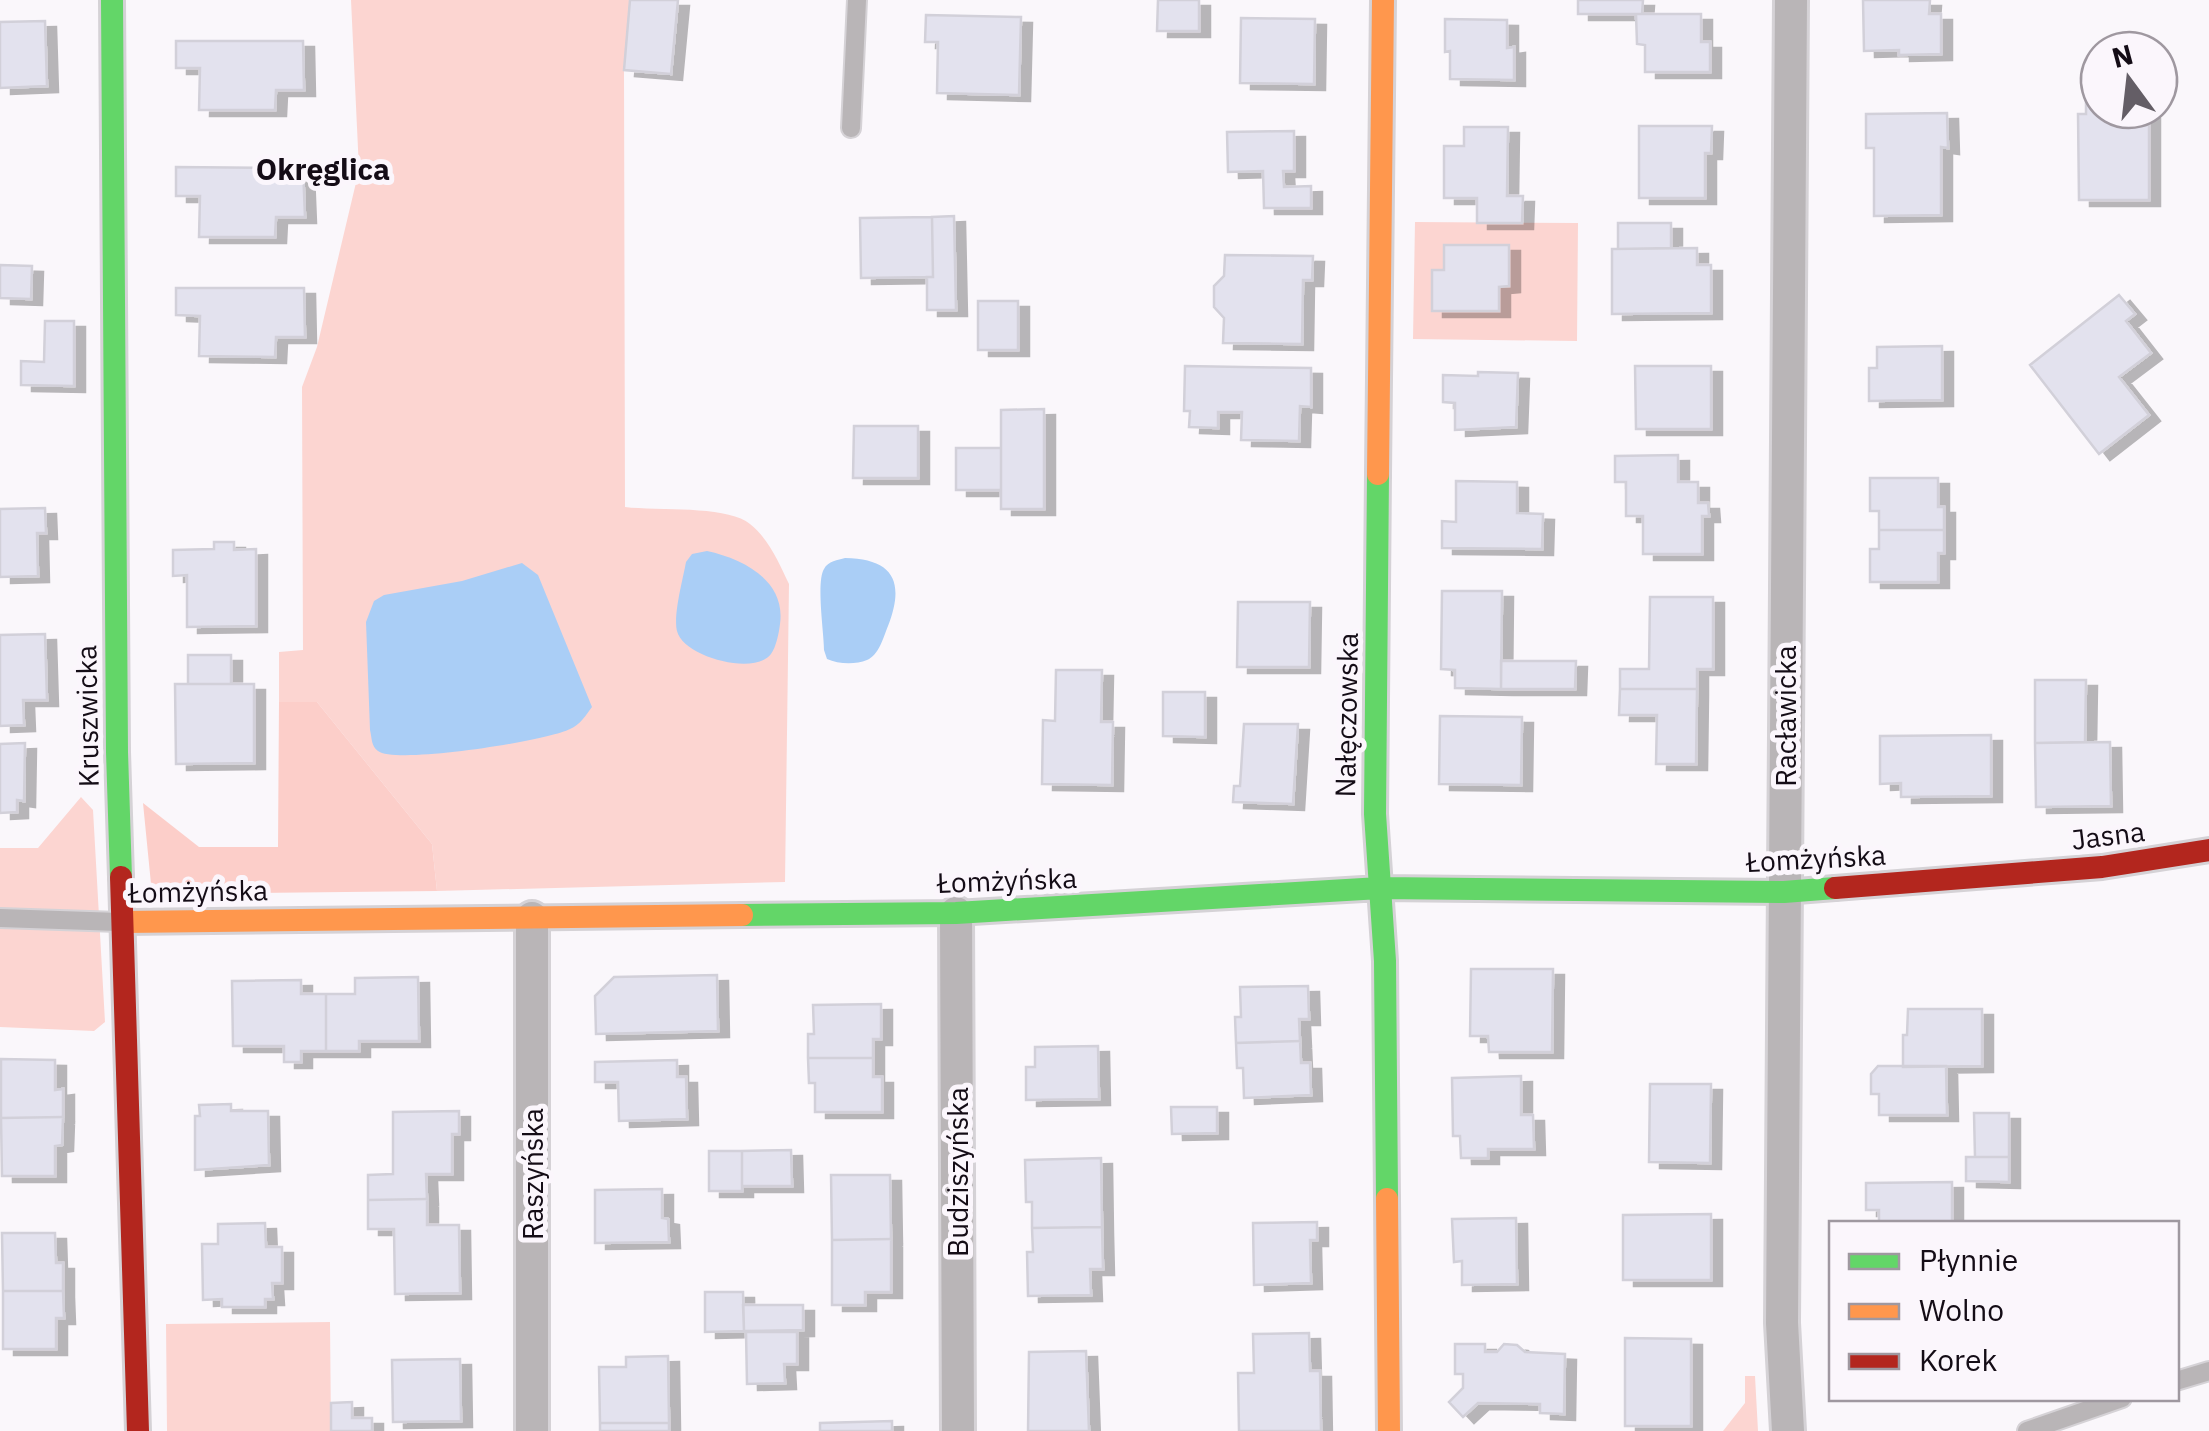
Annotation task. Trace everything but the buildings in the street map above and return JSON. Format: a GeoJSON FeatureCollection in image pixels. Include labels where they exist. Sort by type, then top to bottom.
{"type":"FeatureCollection","features":[{"type":"Feature","properties":{"kind":"street","name":"Kruszwicka"},"geometry":{"type":"LineString","coordinates":[[112,0],[117,752],[138,1431]]}},
{"type":"Feature","properties":{"kind":"street","name":"Nałęczowska"},"geometry":{"type":"LineString","coordinates":[[1382,0],[1375,794],[1384,961],[1390,1431]]}},
{"type":"Feature","properties":{"kind":"street","name":"Racławicka"},"geometry":{"type":"LineString","coordinates":[[1788,1431],[1782,1323],[1790,0]]}},
{"type":"Feature","properties":{"kind":"street","name":"Jasna"},"geometry":{"type":"LineString","coordinates":[[2015,876],[2102,868],[2209,850]]}},
{"type":"Feature","properties":{"kind":"street","name":"Łomżyńska"},"geometry":{"type":"LineString","coordinates":[[124,922],[956,912],[1380,888],[1784,892],[2015,876]]}},
{"type":"Feature","properties":{"kind":"street","name":"Budziszyńska"},"geometry":{"type":"LineString","coordinates":[[956,912],[958,1431]]}},
{"type":"Feature","properties":{"kind":"street","name":"Raszyńska"},"geometry":{"type":"LineString","coordinates":[[532,918],[532,1431]]}},
{"type":"Feature","properties":{"kind":"lane"},"geometry":{"type":"LineString","coordinates":[[851,128],[857,0]]}},
{"type":"Feature","properties":{"kind":"lane","name":"Łomżyńska"},"geometry":{"type":"LineString","coordinates":[[0,918],[124,922]]}},
{"type":"Feature","properties":{"kind":"lane"},"geometry":{"type":"LineString","coordinates":[[2179,1381],[2209,1372]]}},
{"type":"Feature","properties":{"kind":"lane"},"geometry":{"type":"LineString","coordinates":[[2027,1431],[2113,1401]]}},
{"type":"Feature","properties":{"kind":"shaded area"},"geometry":{"type":"Polygon","coordinates":[[[351,0],[630,0],[624,70],[625,507],[709,511],[740,518],[763,537],[789,584],[785,882],[437,891],[432,844],[317,702],[279,702],[279,652],[303,650],[302,387],[317,347],[359,170],[351,0]]]}},
{"type":"Feature","properties":{"kind":"shaded area"},"geometry":{"type":"Polygon","coordinates":[[[1415,222],[1578,223],[1577,341],[1413,339],[1415,222]]]}},
{"type":"Feature","properties":{"kind":"shaded area"},"geometry":{"type":"Polygon","coordinates":[[[279,702],[317,702],[432,844],[437,891],[152,894],[143,803],[199,847],[278,847],[279,702]]]}},
{"type":"Feature","properties":{"kind":"shaded area"},"geometry":{"type":"Polygon","coordinates":[[[81,797],[93,810],[105,1022],[94,1031],[0,1027],[0,848],[38,848],[81,797]]]}},
{"type":"Feature","properties":{"kind":"shaded area"},"geometry":{"type":"Polygon","coordinates":[[[330,1322],[331,1431],[167,1431],[166,1324],[330,1322]]]}},
{"type":"Feature","properties":{"kind":"shaded area"},"geometry":{"type":"Polygon","coordinates":[[[1745,1376],[1755,1376],[1758,1431],[1723,1431],[1745,1403],[1745,1376]]]}},
{"type":"Feature","properties":{"kind":"water"},"geometry":{"type":"Polygon","coordinates":[[[707,551],[748,566],[760,574],[776,596],[780,609],[778,636],[771,654],[763,660],[736,663],[705,656],[692,649],[677,631],[677,607],[686,562],[692,554],[707,551]]]}},
{"type":"Feature","properties":{"kind":"water"},"geometry":{"type":"Polygon","coordinates":[[[845,558],[862,559],[885,568],[895,585],[893,610],[880,646],[862,662],[827,659],[824,650],[822,576],[831,563],[845,558]]]}},
{"type":"Feature","properties":{"kind":"water"},"geometry":{"type":"Polygon","coordinates":[[[522,563],[538,575],[592,707],[574,727],[504,745],[412,755],[378,751],[370,730],[366,622],[374,601],[384,595],[462,581],[522,563]]]}},
{"type":"Feature","properties":{"kind":"traffic: fast"},"geometry":{"type":"LineString","coordinates":[[112,0],[121,877]]}},
{"type":"Feature","properties":{"kind":"traffic: fast"},"geometry":{"type":"LineString","coordinates":[[1378,474],[1375,814],[1385,961],[1387,1199]]}},
{"type":"Feature","properties":{"kind":"traffic: fast"},"geometry":{"type":"LineString","coordinates":[[742,915],[956,913],[1380,888],[1784,892],[1835,888]]}},
{"type":"Feature","properties":{"kind":"traffic: slow"},"geometry":{"type":"LineString","coordinates":[[1378,474],[1383,0]]}},
{"type":"Feature","properties":{"kind":"traffic: slow"},"geometry":{"type":"LineString","coordinates":[[124,922],[742,915]]}},
{"type":"Feature","properties":{"kind":"traffic: slow"},"geometry":{"type":"LineString","coordinates":[[1387,1199],[1389,1431]]}},
{"type":"Feature","properties":{"kind":"traffic: jam"},"geometry":{"type":"LineString","coordinates":[[1835,888],[2102,867],[2209,850]]}},
{"type":"Feature","properties":{"kind":"traffic: jam"},"geometry":{"type":"LineString","coordinates":[[121,877],[138,1431]]}},
{"type":"Feature","properties":{"kind":"district","name":"Okręglica"},"geometry":{"type":"Point","coordinates":[323,168]}}]}
